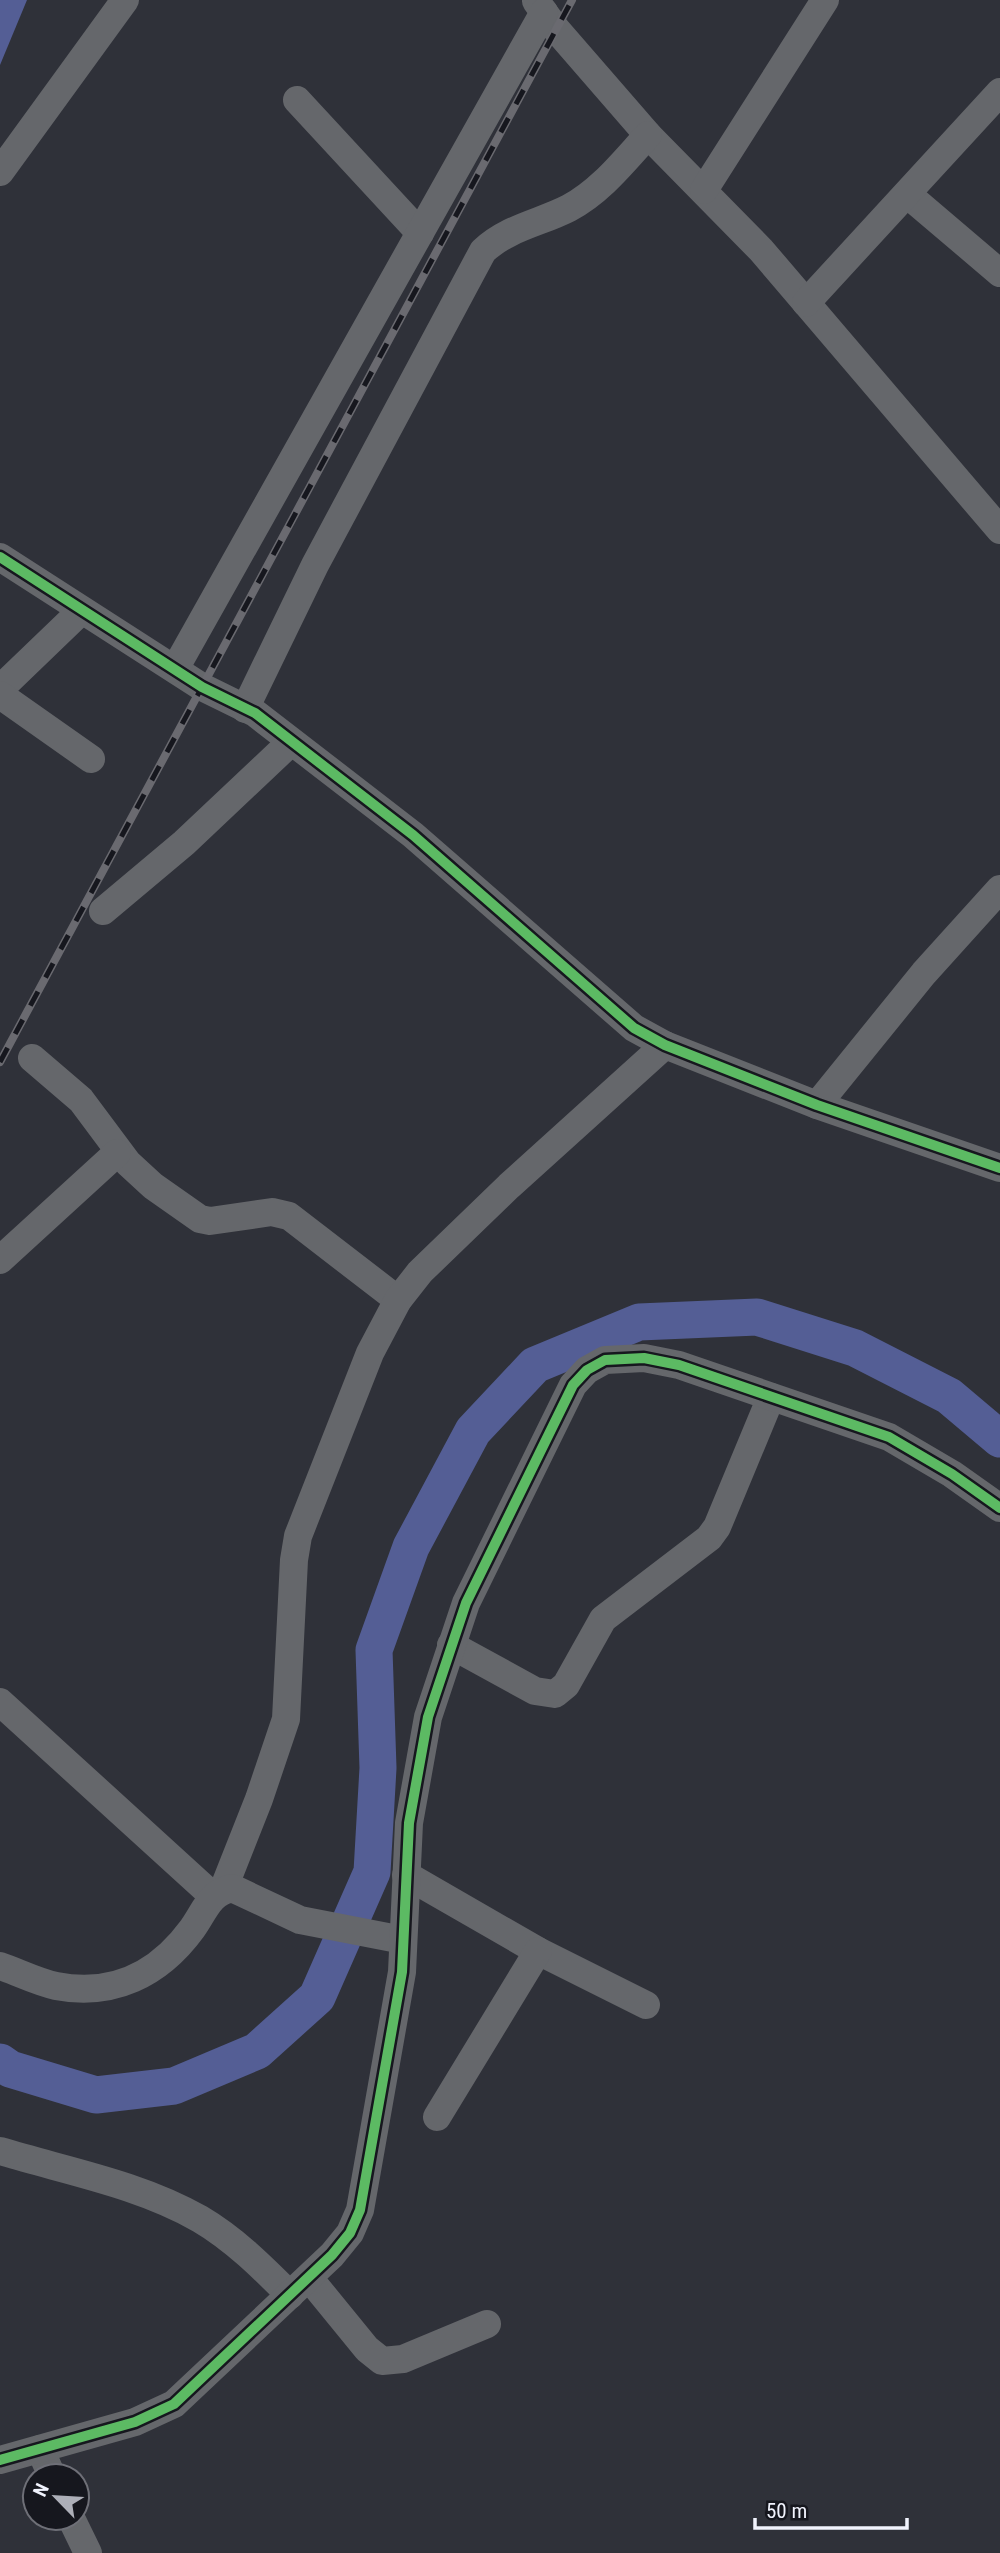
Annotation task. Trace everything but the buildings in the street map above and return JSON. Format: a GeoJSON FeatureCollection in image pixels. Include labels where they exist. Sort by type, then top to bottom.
{"type":"FeatureCollection","features":[{"type":"Feature","properties":{"kind":"street"},"geometry":{"type":"LineString","coordinates":[[0,172],[125,0]]}},
{"type":"Feature","properties":{"kind":"street"},"geometry":{"type":"LineString","coordinates":[[704,190],[825,0]]}},
{"type":"Feature","properties":{"kind":"street"},"geometry":{"type":"LineString","coordinates":[[175,669],[421,233],[540,6],[649,135],[704,190],[806,303],[1000,530]]}},
{"type":"Feature","properties":{"kind":"street"},"geometry":{"type":"LineString","coordinates":[[806,303],[1000,92]]}},
{"type":"Feature","properties":{"kind":"street"},"geometry":{"type":"LineString","coordinates":[[297,100],[421,233]]}},
{"type":"Feature","properties":{"kind":"street"},"geometry":{"type":"LineString","coordinates":[[245,709],[316,565],[484,251],[506,233],[568,208],[591,194],[649,135]]}},
{"type":"Feature","properties":{"kind":"street"},"geometry":{"type":"LineString","coordinates":[[907,194],[1000,273]]}},
{"type":"Feature","properties":{"kind":"street"},"geometry":{"type":"LineString","coordinates":[[0,557],[81,611],[245,709],[291,742],[483,894],[634,1028],[665,1045],[817,1105],[1000,1168]]}},
{"type":"Feature","properties":{"kind":"street"},"geometry":{"type":"LineString","coordinates":[[0,689],[81,611]]}},
{"type":"Feature","properties":{"kind":"street"},"geometry":{"type":"LineString","coordinates":[[0,695],[91,759]]}},
{"type":"Feature","properties":{"kind":"street"},"geometry":{"type":"LineString","coordinates":[[103,911],[184,843],[291,742]]}},
{"type":"Feature","properties":{"kind":"street"},"geometry":{"type":"LineString","coordinates":[[817,1105],[924,973],[1000,889]]}},
{"type":"Feature","properties":{"kind":"street"},"geometry":{"type":"LineString","coordinates":[[0,1966],[54,1986],[83,1989],[136,1978],[166,1958],[192,1929],[218,1893],[259,1799],[286,1719],[294,1560],[298,1536],[370,1353],[398,1300],[420,1272],[509,1186],[665,1045]]}},
{"type":"Feature","properties":{"kind":"street"},"geometry":{"type":"LineString","coordinates":[[32,1058],[81,1100],[117,1153],[153,1186],[200,1220],[272,1212],[289,1216],[398,1300]]}},
{"type":"Feature","properties":{"kind":"street"},"geometry":{"type":"LineString","coordinates":[[0,1260],[117,1153]]}},
{"type":"Feature","properties":{"kind":"street"},"geometry":{"type":"LineString","coordinates":[[55,2462],[174,2404],[300,2287],[350,2233],[360,2210],[402,1972],[409,1823],[428,1717],[466,1603],[573,1385],[587,1370],[605,1360],[644,1358],[679,1365],[889,1437],[953,1474],[1000,1508]]}},
{"type":"Feature","properties":{"kind":"street"},"geometry":{"type":"LineString","coordinates":[[451,1645],[535,1691],[555,1694],[566,1685],[603,1619],[709,1538],[771,1397]]}},
{"type":"Feature","properties":{"kind":"street"},"geometry":{"type":"LineString","coordinates":[[0,1702],[218,1893]]}},
{"type":"Feature","properties":{"kind":"street"},"geometry":{"type":"LineString","coordinates":[[406,1875],[538,1951],[646,2005]]}},
{"type":"Feature","properties":{"kind":"street"},"geometry":{"type":"LineString","coordinates":[[218,1893],[232,1888],[300,1920],[403,1940]]}},
{"type":"Feature","properties":{"kind":"street"},"geometry":{"type":"LineString","coordinates":[[437,2117],[538,1951]]}},
{"type":"Feature","properties":{"kind":"street"},"geometry":{"type":"LineString","coordinates":[[0,2151],[131,2189],[187,2213],[300,2287],[383,2361],[403,2359],[487,2325]]}},
{"type":"Feature","properties":{"kind":"street"},"geometry":{"type":"LineString","coordinates":[[0,2460],[21,2463]]}},
{"type":"Feature","properties":{"kind":"water"},"geometry":{"type":"Polygon","coordinates":[[[0,0],[27,0],[0,65],[0,0]]]}},
{"type":"Feature","properties":{"kind":"waterway"},"geometry":{"type":"LineString","coordinates":[[0,2062],[10,2069],[96,2095],[174,2086],[257,2051],[317,1997],[372,1872],[378,1768],[374,1650],[411,1547],[473,1431],[535,1365],[639,1322],[757,1317],[855,1348],[949,1396],[1000,1439]]}},
{"type":"Feature","properties":{"kind":"railway"},"geometry":{"type":"LineString","coordinates":[[0,1062],[572,0]]}},
{"type":"Feature","properties":{"kind":"cycle path"},"geometry":{"type":"LineString","coordinates":[[0,557],[202,687],[255,713],[413,835],[634,1028],[665,1045],[817,1105],[1000,1168]]}},
{"type":"Feature","properties":{"kind":"cycle path"},"geometry":{"type":"LineString","coordinates":[[0,2460],[135,2422],[174,2404],[332,2255],[350,2233],[360,2210],[402,1972],[409,1823],[428,1717],[466,1603],[573,1385],[587,1370],[605,1360],[644,1358],[679,1365],[889,1437],[952,1474],[1000,1508]]}}]}
